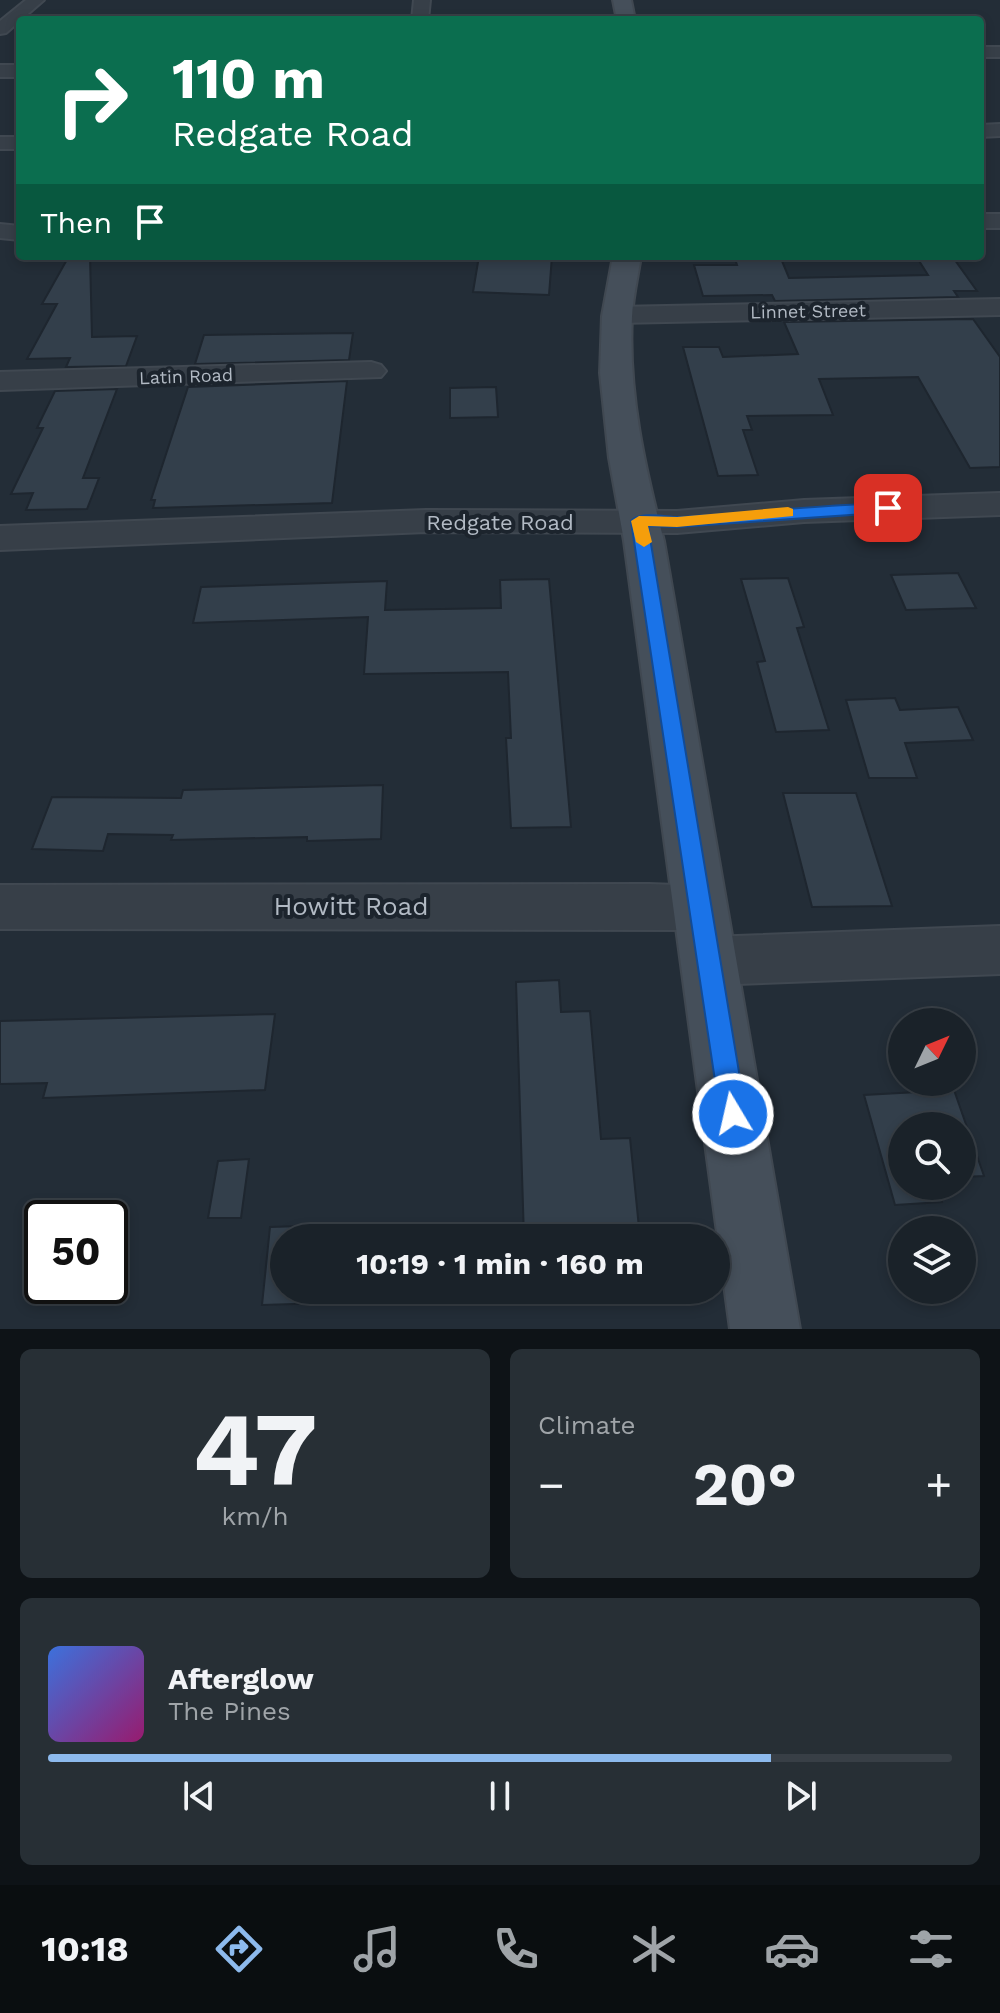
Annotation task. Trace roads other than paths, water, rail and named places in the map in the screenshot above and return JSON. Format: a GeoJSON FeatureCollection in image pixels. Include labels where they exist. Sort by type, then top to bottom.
{"type":"FeatureCollection","features":[{"type":"Feature","properties":{"kind":"main road"},"geometry":{"type":"LineString","coordinates":[[626,260],[617,315],[615,362],[620,415],[702,908],[765,1329]]}},
{"type":"Feature","properties":{"kind":"street"},"geometry":{"type":"LineString","coordinates":[[16,16],[36,0]]}},
{"type":"Feature","properties":{"kind":"street"},"geometry":{"type":"LineString","coordinates":[[0,29],[16,16]]}},
{"type":"Feature","properties":{"kind":"street","name":"Linnet Street"},"geometry":{"type":"LineString","coordinates":[[617,315],[1000,307]]}},
{"type":"Feature","properties":{"kind":"street","name":"Latin Road"},"geometry":{"type":"LineString","coordinates":[[0,381],[371,371]]}},
{"type":"Feature","properties":{"kind":"street","name":"Redgate Road"},"geometry":{"type":"LineString","coordinates":[[0,538],[426,521],[677,522],[804,511],[1000,504]]}},
{"type":"Feature","properties":{"kind":"street","name":"Howitt Road"},"geometry":{"type":"LineString","coordinates":[[0,907],[702,908]]}},
{"type":"Feature","properties":{"kind":"street"},"geometry":{"type":"LineString","coordinates":[[710,961],[1000,950]]}}]}
